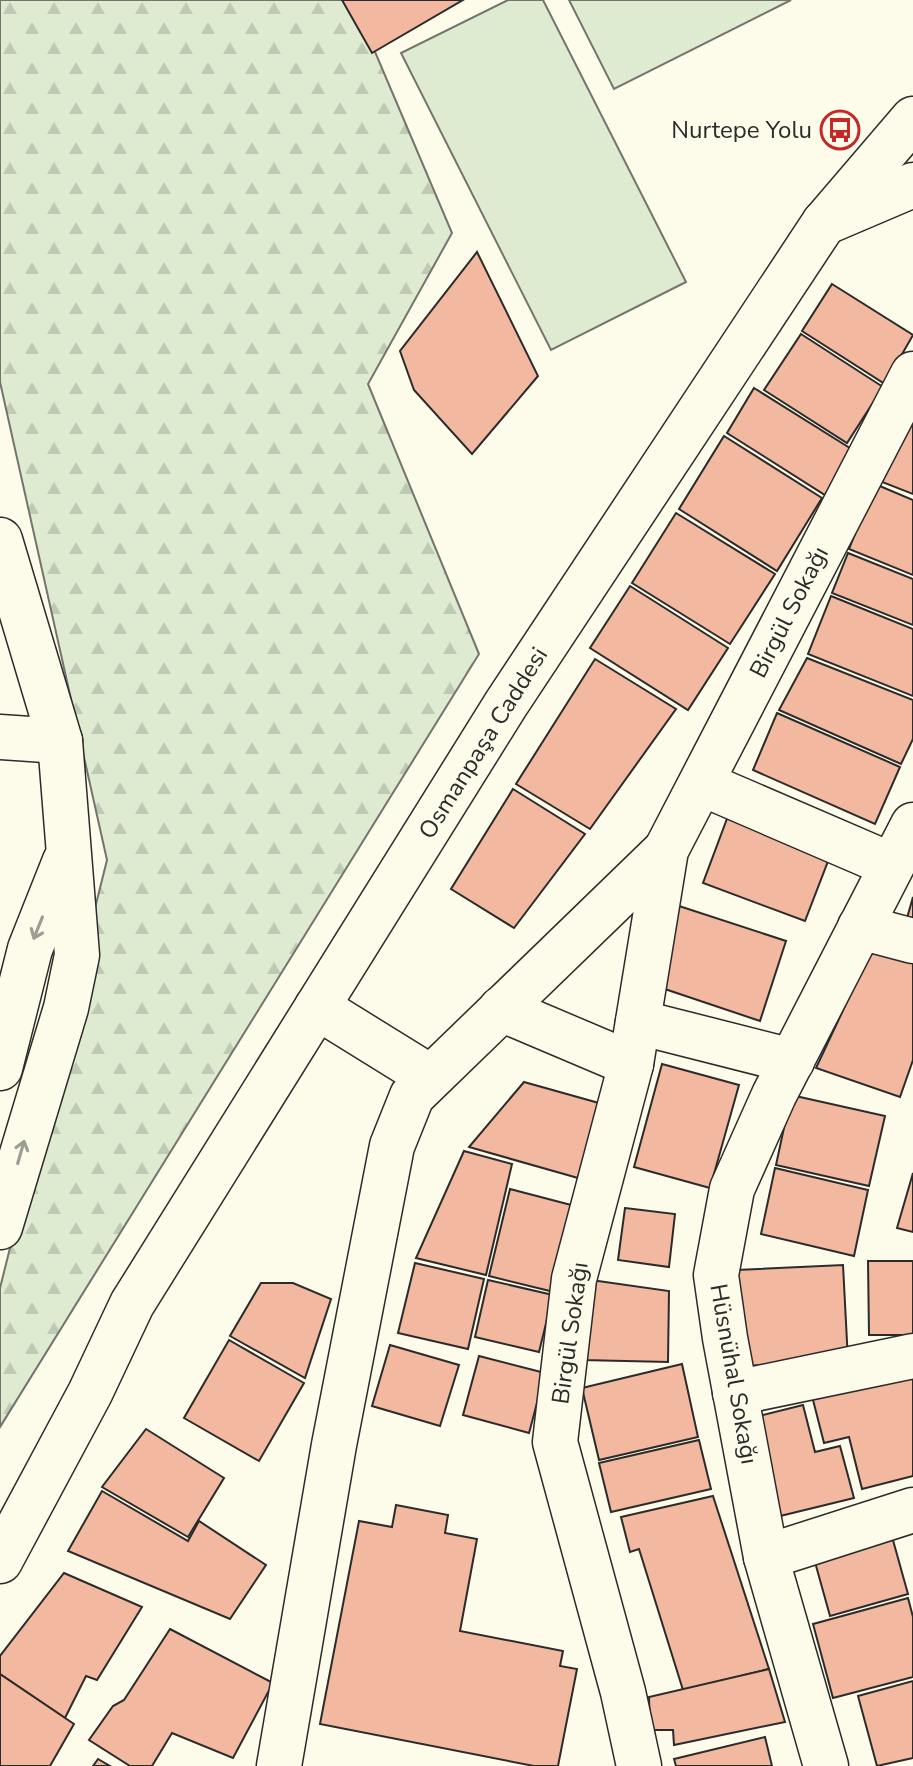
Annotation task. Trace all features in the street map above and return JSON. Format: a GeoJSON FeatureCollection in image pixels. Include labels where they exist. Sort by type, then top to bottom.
{"type":"FeatureCollection","features":[{"type":"Feature","properties":{"kind":"street","name":"Osmanpaşa Caddesi"},"geometry":{"type":"LineString","coordinates":[[0,1561],[90,1393],[132,1304],[506,704],[824,223],[913,119]]}},
{"type":"Feature","properties":{"kind":"street"},"geometry":{"type":"LineString","coordinates":[[824,223],[913,185]]}},
{"type":"Feature","properties":{"kind":"street","name":"Birgül Sokağı"},"geometry":{"type":"LineString","coordinates":[[279,1766],[334,1445],[392,1146],[412,1096],[666,850],[703,784],[913,374]]}},
{"type":"Feature","properties":{"kind":"street"},"geometry":{"type":"LineString","coordinates":[[0,540],[60,741],[77,955],[66,1008],[0,1227]]}},
{"type":"Feature","properties":{"kind":"street"},"geometry":{"type":"LineString","coordinates":[[0,737],[60,741]]}},
{"type":"Feature","properties":{"kind":"street"},"geometry":{"type":"LineString","coordinates":[[703,784],[891,865]]}},
{"type":"Feature","properties":{"kind":"street","name":"Hüsnühal Sokağı"},"geometry":{"type":"LineString","coordinates":[[826,1766],[766,1557],[716,1275],[732,1189],[792,1061],[913,825]]}},
{"type":"Feature","properties":{"kind":"street","name":"Birgül Sokağı"},"geometry":{"type":"LineString","coordinates":[[639,1766],[555,1442],[574,1279],[631,1064],[666,850]]}},
{"type":"Feature","properties":{"kind":"street"},"geometry":{"type":"LineString","coordinates":[[0,1068],[30,949],[67,855]]}},
{"type":"Feature","properties":{"kind":"street"},"geometry":{"type":"LineString","coordinates":[[860,927],[913,941]]}},
{"type":"Feature","properties":{"kind":"street"},"geometry":{"type":"LineString","coordinates":[[317,1007],[430,1077]]}},
{"type":"Feature","properties":{"kind":"street"},"geometry":{"type":"LineString","coordinates":[[501,1009],[631,1064]]}},
{"type":"Feature","properties":{"kind":"street"},"geometry":{"type":"LineString","coordinates":[[638,1022],[792,1061]]}},
{"type":"Feature","properties":{"kind":"street"},"geometry":{"type":"LineString","coordinates":[[735,1393],[913,1356]]}},
{"type":"Feature","properties":{"kind":"street","name":"Osmanpaşa Caddesi"},"geometry":{"type":"LineString","coordinates":[[0,1513],[90,1393]]}},
{"type":"Feature","properties":{"kind":"street"},"geometry":{"type":"LineString","coordinates":[[766,1557],[913,1510]]}},
{"type":"Feature","properties":{"kind":"green space"},"geometry":{"type":"Polygon","coordinates":[[[0,0],[353,0],[452,233],[368,384],[479,654],[0,1427],[0,1288],[107,860],[0,382],[0,0]]]}},
{"type":"Feature","properties":{"kind":"green space"},"geometry":{"type":"Polygon","coordinates":[[[508,0],[543,0],[686,282],[551,350],[401,53],[508,0]]]}},
{"type":"Feature","properties":{"kind":"green space"},"geometry":{"type":"Polygon","coordinates":[[[569,0],[791,0],[614,89],[569,0]]]}},
{"type":"Feature","properties":{"kind":"building"},"geometry":{"type":"Polygon","coordinates":[[[342,0],[463,0],[372,53],[342,0]]]}},
{"type":"Feature","properties":{"kind":"building"},"geometry":{"type":"Polygon","coordinates":[[[477,252],[538,376],[472,454],[414,390],[400,351],[477,252]]]}},
{"type":"Feature","properties":{"kind":"building"},"geometry":{"type":"Polygon","coordinates":[[[832,284],[913,335],[885,384],[802,331],[832,284]]]}},
{"type":"Feature","properties":{"kind":"building"},"geometry":{"type":"Polygon","coordinates":[[[801,334],[883,387],[847,443],[764,390],[801,334]]]}},
{"type":"Feature","properties":{"kind":"building"},"geometry":{"type":"Polygon","coordinates":[[[754,388],[853,450],[825,495],[727,433],[754,388]]]}},
{"type":"Feature","properties":{"kind":"building"},"geometry":{"type":"Polygon","coordinates":[[[913,397],[913,494],[877,480],[913,397]]]}},
{"type":"Feature","properties":{"kind":"building"},"geometry":{"type":"Polygon","coordinates":[[[724,436],[822,498],[777,571],[679,509],[724,436]]]}},
{"type":"Feature","properties":{"kind":"building"},"geometry":{"type":"Polygon","coordinates":[[[875,484],[913,500],[913,575],[849,549],[875,484]]]}},
{"type":"Feature","properties":{"kind":"building"},"geometry":{"type":"Polygon","coordinates":[[[676,513],[775,574],[730,644],[632,583],[676,513]]]}},
{"type":"Feature","properties":{"kind":"building"},"geometry":{"type":"Polygon","coordinates":[[[848,553],[913,579],[913,625],[832,593],[848,553]]]}},
{"type":"Feature","properties":{"kind":"building"},"geometry":{"type":"Polygon","coordinates":[[[630,586],[728,648],[688,710],[590,648],[630,586]]]}},
{"type":"Feature","properties":{"kind":"building"},"geometry":{"type":"Polygon","coordinates":[[[831,596],[913,629],[913,696],[808,654],[831,596]]]}},
{"type":"Feature","properties":{"kind":"building"},"geometry":{"type":"Polygon","coordinates":[[[807,658],[913,700],[913,739],[901,764],[779,710],[807,658]]]}},
{"type":"Feature","properties":{"kind":"building"},"geometry":{"type":"Polygon","coordinates":[[[595,659],[676,709],[590,829],[516,784],[595,659]]]}},
{"type":"Feature","properties":{"kind":"building"},"geometry":{"type":"Polygon","coordinates":[[[777,713],[900,767],[875,824],[753,770],[777,713]]]}},
{"type":"Feature","properties":{"kind":"building"},"geometry":{"type":"Polygon","coordinates":[[[513,789],[585,834],[514,928],[451,889],[513,789]]]}},
{"type":"Feature","properties":{"kind":"building"},"geometry":{"type":"Polygon","coordinates":[[[728,816],[830,856],[805,921],[703,883],[728,816]]]}},
{"type":"Feature","properties":{"kind":"building"},"geometry":{"type":"Polygon","coordinates":[[[913,897],[913,928],[905,925],[913,897]]]}},
{"type":"Feature","properties":{"kind":"building"},"geometry":{"type":"Polygon","coordinates":[[[676,905],[786,941],[760,1021],[650,984],[676,905]]]}},
{"type":"Feature","properties":{"kind":"building"},"geometry":{"type":"Polygon","coordinates":[[[874,944],[913,958],[913,1060],[900,1097],[816,1068],[874,944]]]}},
{"type":"Feature","properties":{"kind":"building"},"geometry":{"type":"Polygon","coordinates":[[[662,1064],[739,1085],[710,1188],[634,1167],[662,1064]]]}},
{"type":"Feature","properties":{"kind":"building"},"geometry":{"type":"Polygon","coordinates":[[[524,1082],[606,1105],[585,1180],[469,1147],[524,1082]]]}},
{"type":"Feature","properties":{"kind":"building"},"geometry":{"type":"Polygon","coordinates":[[[791,1095],[885,1116],[869,1186],[776,1165],[791,1095]]]}},
{"type":"Feature","properties":{"kind":"building"},"geometry":{"type":"Polygon","coordinates":[[[464,1151],[512,1164],[486,1275],[416,1258],[464,1151]]]}},
{"type":"Feature","properties":{"kind":"building"},"geometry":{"type":"Polygon","coordinates":[[[775,1168],[868,1190],[854,1256],[761,1234],[775,1168]]]}},
{"type":"Feature","properties":{"kind":"building"},"geometry":{"type":"Polygon","coordinates":[[[913,1173],[913,1232],[897,1228],[913,1173]]]}},
{"type":"Feature","properties":{"kind":"building"},"geometry":{"type":"Polygon","coordinates":[[[510,1189],[575,1206],[554,1292],[489,1276],[510,1189]]]}},
{"type":"Feature","properties":{"kind":"building"},"geometry":{"type":"Polygon","coordinates":[[[625,1208],[675,1214],[669,1267],[618,1260],[625,1208]]]}},
{"type":"Feature","properties":{"kind":"building"},"geometry":{"type":"Polygon","coordinates":[[[868,1261],[913,1261],[913,1335],[869,1335],[868,1261]]]}},
{"type":"Feature","properties":{"kind":"building"},"geometry":{"type":"Polygon","coordinates":[[[415,1263],[484,1279],[468,1349],[398,1333],[415,1263]]]}},
{"type":"Feature","properties":{"kind":"building"},"geometry":{"type":"Polygon","coordinates":[[[843,1265],[848,1361],[742,1366],[737,1270],[843,1265]]]}},
{"type":"Feature","properties":{"kind":"building"},"geometry":{"type":"Polygon","coordinates":[[[584,1279],[669,1291],[668,1362],[582,1360],[584,1279]]]}},
{"type":"Feature","properties":{"kind":"building"},"geometry":{"type":"Polygon","coordinates":[[[488,1280],[553,1295],[539,1352],[475,1337],[488,1280]]]}},
{"type":"Feature","properties":{"kind":"building"},"geometry":{"type":"Polygon","coordinates":[[[261,1283],[293,1283],[331,1299],[305,1378],[230,1336],[261,1283]]]}},
{"type":"Feature","properties":{"kind":"building"},"geometry":{"type":"Polygon","coordinates":[[[229,1340],[304,1383],[259,1461],[184,1418],[229,1340]]]}},
{"type":"Feature","properties":{"kind":"building"},"geometry":{"type":"Polygon","coordinates":[[[390,1345],[459,1365],[440,1426],[372,1406],[390,1345]]]}},
{"type":"Feature","properties":{"kind":"building"},"geometry":{"type":"Polygon","coordinates":[[[479,1356],[545,1373],[529,1433],[463,1415],[479,1356]]]}},
{"type":"Feature","properties":{"kind":"building"},"geometry":{"type":"Polygon","coordinates":[[[682,1364],[698,1437],[599,1460],[582,1388],[682,1364]]]}},
{"type":"Feature","properties":{"kind":"building"},"geometry":{"type":"Polygon","coordinates":[[[913,1371],[913,1476],[862,1489],[849,1437],[824,1443],[812,1396],[913,1371]]]}},
{"type":"Feature","properties":{"kind":"building"},"geometry":{"type":"Polygon","coordinates":[[[803,1405],[815,1452],[840,1446],[854,1498],[772,1518],[747,1419],[803,1405]]]}},
{"type":"Feature","properties":{"kind":"building"},"geometry":{"type":"Polygon","coordinates":[[[146,1429],[224,1478],[188,1537],[102,1487],[146,1429]]]}},
{"type":"Feature","properties":{"kind":"building"},"geometry":{"type":"Polygon","coordinates":[[[699,1440],[711,1489],[611,1512],[599,1463],[699,1440]]]}},
{"type":"Feature","properties":{"kind":"building"},"geometry":{"type":"Polygon","coordinates":[[[102,1491],[188,1541],[199,1521],[266,1565],[230,1619],[68,1551],[102,1491]]]}},
{"type":"Feature","properties":{"kind":"building"},"geometry":{"type":"Polygon","coordinates":[[[713,1496],[769,1669],[683,1690],[639,1549],[630,1552],[621,1517],[713,1496]]]}},
{"type":"Feature","properties":{"kind":"building"},"geometry":{"type":"Polygon","coordinates":[[[396,1505],[448,1515],[445,1533],[477,1539],[460,1631],[563,1651],[560,1666],[577,1669],[558,1766],[534,1766],[320,1724],[359,1521],[392,1527],[396,1505]]]}},
{"type":"Feature","properties":{"kind":"building"},"geometry":{"type":"Polygon","coordinates":[[[891,1533],[908,1594],[830,1616],[813,1555],[891,1533]]]}},
{"type":"Feature","properties":{"kind":"building"},"geometry":{"type":"Polygon","coordinates":[[[64,1573],[142,1607],[97,1680],[86,1676],[65,1718],[0,1674],[0,1656],[64,1573]]]}},
{"type":"Feature","properties":{"kind":"building"},"geometry":{"type":"Polygon","coordinates":[[[908,1598],[913,1617],[913,1677],[833,1698],[813,1624],[908,1598]]]}},
{"type":"Feature","properties":{"kind":"building"},"geometry":{"type":"Polygon","coordinates":[[[170,1629],[273,1683],[233,1758],[172,1733],[152,1766],[130,1766],[89,1740],[113,1706],[124,1700],[170,1629]]]}},
{"type":"Feature","properties":{"kind":"building"},"geometry":{"type":"Polygon","coordinates":[[[769,1669],[785,1722],[674,1745],[673,1730],[650,1730],[649,1697],[769,1669]]]}},
{"type":"Feature","properties":{"kind":"building"},"geometry":{"type":"Polygon","coordinates":[[[0,1674],[74,1724],[50,1766],[0,1766],[0,1674]]]}},
{"type":"Feature","properties":{"kind":"building"},"geometry":{"type":"Polygon","coordinates":[[[913,1681],[913,1758],[877,1766],[858,1696],[913,1681]]]}},
{"type":"Feature","properties":{"kind":"building"},"geometry":{"type":"Polygon","coordinates":[[[765,1737],[772,1766],[676,1766],[674,1759],[765,1737]]]}},
{"type":"Feature","properties":{"kind":"building"},"geometry":{"type":"Polygon","coordinates":[[[98,1759],[110,1766],[93,1766],[98,1759]]]}},
{"type":"Feature","properties":{"kind":"place","name":"Nurtepe Yolu"},"geometry":{"type":"Point","coordinates":[840,130]}}]}
